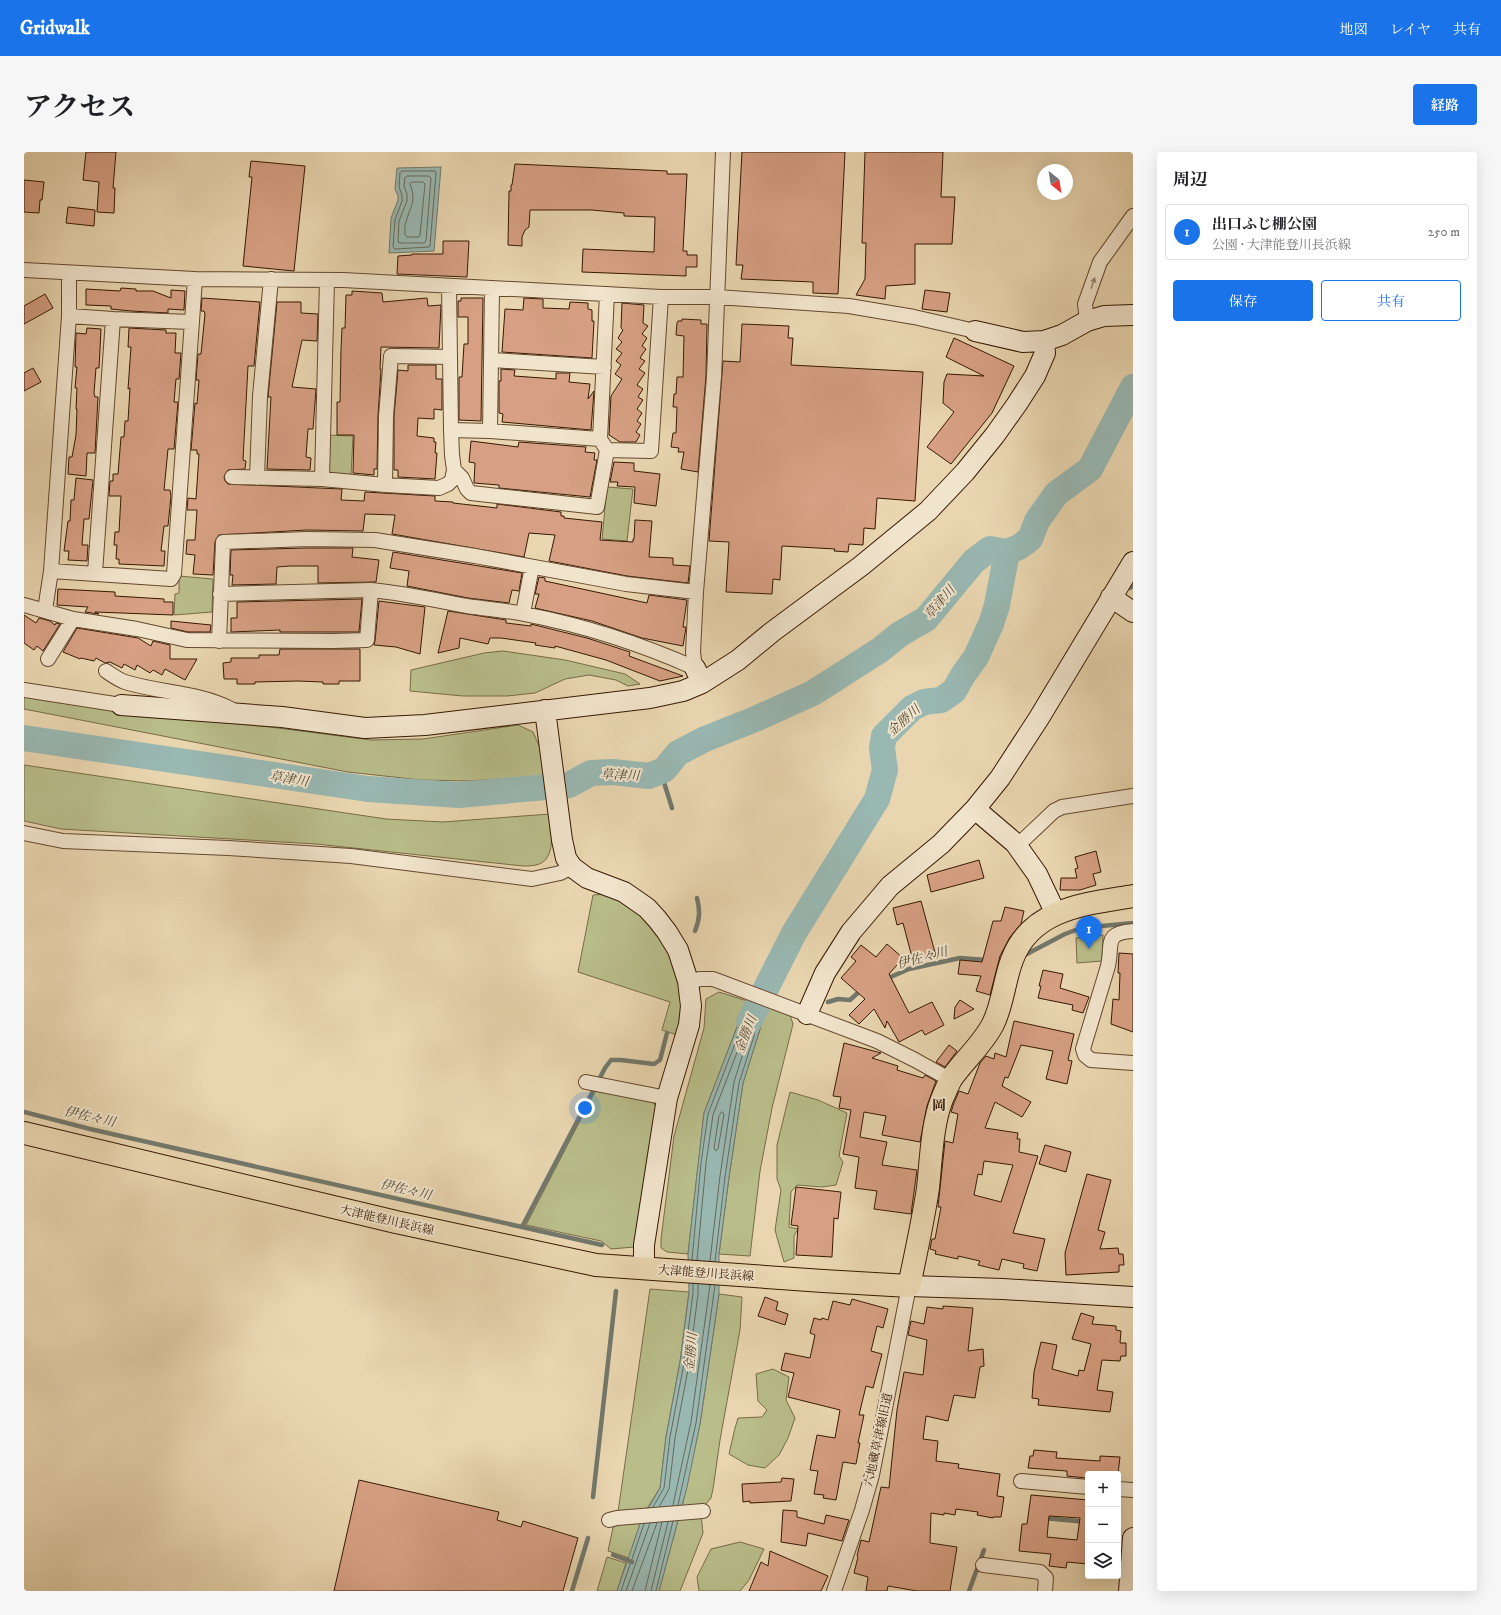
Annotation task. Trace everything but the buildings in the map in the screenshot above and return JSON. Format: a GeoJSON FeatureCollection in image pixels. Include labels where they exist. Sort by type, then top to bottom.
{"type":"FeatureCollection","features":[{"type":"Feature","properties":{"kind":"main road"},"geometry":{"type":"LineString","coordinates":[[909,1286],[922,1227],[937,1113],[951,1080],[992,1026],[998,1014],[1011,961],[1019,945],[1025,936],[1039,924],[1056,914],[1078,906],[1133,896]]}},
{"type":"Feature","properties":{"kind":"main road","name":"大津能登川長浜線"},"geometry":{"type":"LineString","coordinates":[[24,1133],[404,1224],[596,1265],[909,1286]]}},
{"type":"Feature","properties":{"kind":"street"},"geometry":{"type":"LineString","coordinates":[[698,676],[693,652],[696,592],[714,377],[723,152]]}},
{"type":"Feature","properties":{"kind":"street"},"geometry":{"type":"LineString","coordinates":[[1095,319],[1085,304],[1100,262],[1133,216]]}},
{"type":"Feature","properties":{"kind":"street"},"geometry":{"type":"LineString","coordinates":[[24,270],[195,279],[327,280],[661,297],[717,297],[849,306],[914,317],[1023,342],[1044,341],[1062,335],[1095,319],[1133,315]]}},
{"type":"Feature","properties":{"kind":"street"},"geometry":{"type":"LineString","coordinates":[[44,610],[51,571],[69,316],[69,273]]}},
{"type":"Feature","properties":{"kind":"street"},"geometry":{"type":"LineString","coordinates":[[51,571],[171,579],[174,574],[195,279]]}},
{"type":"Feature","properties":{"kind":"street"},"geometry":{"type":"LineString","coordinates":[[257,478],[260,396],[271,279]]}},
{"type":"Feature","properties":{"kind":"street"},"geometry":{"type":"LineString","coordinates":[[322,479],[327,280]]}},
{"type":"Feature","properties":{"kind":"street"},"geometry":{"type":"LineString","coordinates":[[232,476],[322,479],[439,488],[448,484],[452,480],[454,470],[451,430],[449,286]]}},
{"type":"Feature","properties":{"kind":"street"},"geometry":{"type":"LineString","coordinates":[[490,431],[492,289]]}},
{"type":"Feature","properties":{"kind":"street"},"geometry":{"type":"LineString","coordinates":[[454,470],[462,478],[467,489],[471,493],[597,507],[603,444],[607,294]]}},
{"type":"Feature","properties":{"kind":"street"},"geometry":{"type":"LineString","coordinates":[[451,430],[490,431],[651,451],[661,297]]}},
{"type":"Feature","properties":{"kind":"street"},"geometry":{"type":"LineString","coordinates":[[69,316],[114,320],[191,322]]}},
{"type":"Feature","properties":{"kind":"street"},"geometry":{"type":"LineString","coordinates":[[95,574],[114,320]]}},
{"type":"Feature","properties":{"kind":"street"},"geometry":{"type":"LineString","coordinates":[[24,690],[121,705],[282,717],[365,728],[425,725],[650,698],[683,691],[698,676],[738,660],[861,566],[928,511],[970,466],[1017,404],[1045,354],[1044,341]]}},
{"type":"Feature","properties":{"kind":"street"},"geometry":{"type":"LineString","coordinates":[[385,485],[386,416],[391,356],[450,357]]}},
{"type":"Feature","properties":{"kind":"street"},"geometry":{"type":"LineString","coordinates":[[492,360],[604,367]]}},
{"type":"Feature","properties":{"kind":"street"},"geometry":{"type":"LineString","coordinates":[[219,641],[223,542],[307,539],[375,540],[468,554],[626,584],[696,592]]}},
{"type":"Feature","properties":{"kind":"street"},"geometry":{"type":"LineString","coordinates":[[804,1013],[825,972],[851,932],[890,886],[941,844],[975,809],[1005,771],[1133,562]]}},
{"type":"Feature","properties":{"kind":"street"},"geometry":{"type":"LineString","coordinates":[[523,613],[532,567]]}},
{"type":"Feature","properties":{"kind":"street"},"geometry":{"type":"LineString","coordinates":[[220,594],[371,590],[392,592],[492,610],[523,613],[616,638],[677,660],[698,676]]}},
{"type":"Feature","properties":{"kind":"street"},"geometry":{"type":"LineString","coordinates":[[24,605],[73,619],[137,629],[176,638],[219,641],[367,640],[371,590]]}},
{"type":"Feature","properties":{"kind":"street"},"geometry":{"type":"LineString","coordinates":[[1111,597],[1133,612]]}},
{"type":"Feature","properties":{"kind":"street"},"geometry":{"type":"LineString","coordinates":[[48,659],[73,619]]}},
{"type":"Feature","properties":{"kind":"street"},"geometry":{"type":"LineString","coordinates":[[106,671],[124,681],[210,700],[239,713]]}},
{"type":"Feature","properties":{"kind":"street"},"geometry":{"type":"LineString","coordinates":[[545,710],[562,840],[566,858],[572,867],[587,878],[624,892],[647,908],[671,938],[680,957],[688,981],[691,1006],[689,1024],[667,1098],[644,1245],[653,1270]]}},
{"type":"Feature","properties":{"kind":"street"},"geometry":{"type":"LineString","coordinates":[[1017,846],[1054,811],[1062,807],[1133,796]]}},
{"type":"Feature","properties":{"kind":"street"},"geometry":{"type":"LineString","coordinates":[[975,809],[1017,846],[1037,874],[1056,914]]}},
{"type":"Feature","properties":{"kind":"street"},"geometry":{"type":"LineString","coordinates":[[24,833],[63,841],[228,848],[351,856],[532,879],[560,873],[572,867]]}},
{"type":"Feature","properties":{"kind":"street"},"geometry":{"type":"LineString","coordinates":[[1133,931],[1120,932],[1114,936],[1110,943],[1110,958],[1108,966],[1083,1049],[1091,1060],[1133,1063]]}},
{"type":"Feature","properties":{"kind":"street"},"geometry":{"type":"LineString","coordinates":[[688,981],[712,979],[723,982],[877,1041],[951,1080]]}},
{"type":"Feature","properties":{"kind":"street"},"geometry":{"type":"LineString","coordinates":[[586,1082],[667,1098]]}},
{"type":"Feature","properties":{"kind":"street"},"geometry":{"type":"LineString","coordinates":[[909,1286],[1003,1289],[1133,1297]]}},
{"type":"Feature","properties":{"kind":"street","name":"六地蔵草津線旧道"},"geometry":{"type":"LineString","coordinates":[[834,1591],[862,1510],[872,1475],[909,1286]]}},
{"type":"Feature","properties":{"kind":"street"},"geometry":{"type":"LineString","coordinates":[[1021,1481],[1085,1487]]}},
{"type":"Feature","properties":{"kind":"street"},"geometry":{"type":"LineString","coordinates":[[1121,1489],[1133,1490]]}},
{"type":"Feature","properties":{"kind":"street"},"geometry":{"type":"LineString","coordinates":[[613,1519],[703,1511]]}},
{"type":"Feature","properties":{"kind":"street"},"geometry":{"type":"LineString","coordinates":[[1129,1591],[1133,1538]]}},
{"type":"Feature","properties":{"kind":"street"},"geometry":{"type":"LineString","coordinates":[[983,1565],[1040,1572],[1046,1578],[1045,1591]]}},
{"type":"Feature","properties":{"kind":"green space"},"geometry":{"type":"Polygon","coordinates":[[[327,435],[353,436],[351,475],[330,474],[325,469],[327,435]]]}},
{"type":"Feature","properties":{"kind":"green space"},"geometry":{"type":"Polygon","coordinates":[[[607,487],[633,489],[627,541],[602,539],[607,487]]]}},
{"type":"Feature","properties":{"kind":"green space"},"geometry":{"type":"Polygon","coordinates":[[[179,576],[213,579],[212,612],[174,615],[175,594],[179,593],[179,576]]]}},
{"type":"Feature","properties":{"kind":"green space"},"geometry":{"type":"Polygon","coordinates":[[[503,651],[565,660],[625,674],[640,684],[628,686],[616,680],[589,675],[565,679],[535,693],[507,696],[463,696],[410,691],[411,670],[484,653],[503,651]]]}},
{"type":"Feature","properties":{"kind":"green space"},"geometry":{"type":"Polygon","coordinates":[[[24,697],[187,719],[270,727],[371,740],[423,739],[518,725],[533,732],[540,748],[545,776],[470,781],[421,780],[348,772],[24,709],[24,697]]]}},
{"type":"Feature","properties":{"kind":"green space"},"geometry":{"type":"Polygon","coordinates":[[[24,765],[386,819],[443,822],[550,814],[552,836],[550,851],[543,862],[523,866],[316,844],[61,829],[24,821],[24,765]]]}},
{"type":"Feature","properties":{"kind":"green space"},"geometry":{"type":"Polygon","coordinates":[[[606,894],[633,909],[651,925],[670,954],[681,991],[681,1015],[677,1035],[662,1030],[670,1002],[578,972],[593,895],[606,894]]]}},
{"type":"Feature","properties":{"kind":"green space"},"geometry":{"type":"Polygon","coordinates":[[[1103,935],[1102,961],[1077,963],[1076,938],[1103,935]]]}},
{"type":"Feature","properties":{"kind":"green space"},"geometry":{"type":"Polygon","coordinates":[[[719,992],[747,1001],[704,1113],[688,1254],[667,1252],[661,1248],[661,1239],[674,1136],[704,1028],[706,999],[719,992]]]}},
{"type":"Feature","properties":{"kind":"green space"},"geometry":{"type":"Polygon","coordinates":[[[767,1007],[790,1015],[793,1024],[772,1108],[760,1171],[750,1256],[719,1254],[743,1083],[767,1007]]]}},
{"type":"Feature","properties":{"kind":"green space"},"geometry":{"type":"Polygon","coordinates":[[[596,1090],[651,1100],[656,1106],[634,1247],[611,1249],[601,1241],[526,1225],[596,1090]]]}},
{"type":"Feature","properties":{"kind":"green space"},"geometry":{"type":"Polygon","coordinates":[[[790,1092],[818,1100],[847,1113],[839,1156],[843,1162],[836,1185],[822,1187],[797,1185],[791,1192],[789,1227],[798,1229],[794,1236],[794,1258],[784,1262],[775,1230],[781,1190],[777,1179],[777,1145],[790,1092]]]}},
{"type":"Feature","properties":{"kind":"green space"},"geometry":{"type":"Polygon","coordinates":[[[650,1289],[689,1292],[680,1362],[666,1437],[660,1488],[646,1510],[618,1512],[650,1289]]]}},
{"type":"Feature","properties":{"kind":"green space"},"geometry":{"type":"Polygon","coordinates":[[[719,1294],[742,1297],[740,1330],[720,1440],[713,1489],[711,1498],[705,1505],[682,1507],[700,1424],[719,1294]]]}},
{"type":"Feature","properties":{"kind":"green space"},"geometry":{"type":"Polygon","coordinates":[[[773,1369],[789,1377],[786,1400],[795,1418],[788,1438],[779,1455],[765,1468],[748,1465],[729,1454],[738,1418],[762,1417],[767,1410],[758,1401],[756,1374],[773,1369]]]}},
{"type":"Feature","properties":{"kind":"green space"},"geometry":{"type":"Polygon","coordinates":[[[701,1515],[703,1533],[680,1591],[659,1591],[678,1520],[701,1515]]]}},
{"type":"Feature","properties":{"kind":"green space"},"geometry":{"type":"Polygon","coordinates":[[[641,1521],[629,1558],[608,1551],[613,1528],[616,1524],[641,1521]]]}},
{"type":"Feature","properties":{"kind":"green space"},"geometry":{"type":"Polygon","coordinates":[[[740,1542],[764,1549],[749,1580],[740,1591],[699,1591],[697,1577],[711,1549],[740,1542]]]}},
{"type":"Feature","properties":{"kind":"green space"},"geometry":{"type":"Polygon","coordinates":[[[607,1557],[626,1563],[617,1591],[597,1591],[607,1557]]]}},
{"type":"Feature","properties":{"kind":"water"},"geometry":{"type":"Polygon","coordinates":[[[441,167],[434,251],[389,253],[391,218],[398,200],[395,189],[397,168],[441,167]]]}},
{"type":"Feature","properties":{"kind":"water"},"geometry":{"type":"Polygon","coordinates":[[[747,1001],[767,1007],[743,1083],[719,1254],[719,1294],[700,1424],[687,1487],[659,1591],[617,1591],[641,1521],[660,1488],[666,1437],[680,1362],[689,1293],[688,1254],[704,1113],[747,1001]]]}},
{"type":"Feature","properties":{"kind":"waterway","name":"草津川"},"geometry":{"type":"LineString","coordinates":[[24,738],[368,789],[459,795],[569,785],[591,773],[613,772],[649,776],[664,770],[678,753],[705,739],[753,720],[813,693],[880,650],[900,634],[926,619],[974,561],[990,549],[1007,552],[1019,547],[1030,539],[1037,521],[1056,494],[1090,469],[1133,387]]}},
{"type":"Feature","properties":{"kind":"waterway","name":"金勝川"},"geometry":{"type":"LineString","coordinates":[[749,1022],[794,933],[877,799],[885,770],[882,748],[884,736],[912,708],[924,702],[941,700],[954,691],[976,657],[991,624],[997,605],[1007,552]]}},
{"type":"Feature","properties":{"kind":"waterway","name":"伊佐々川"},"geometry":{"type":"LineString","coordinates":[[664,770],[662,776],[672,808]]}},
{"type":"Feature","properties":{"kind":"waterway","name":"伊佐々川"},"geometry":{"type":"LineString","coordinates":[[695,931],[699,914],[697,898]]}},
{"type":"Feature","properties":{"kind":"waterway","name":"伊佐々川"},"geometry":{"type":"LineString","coordinates":[[1023,956],[1065,934],[1081,928],[1133,923]]}},
{"type":"Feature","properties":{"kind":"waterway","name":"伊佐々川"},"geometry":{"type":"LineString","coordinates":[[886,979],[909,969],[960,958],[987,960]]}},
{"type":"Feature","properties":{"kind":"waterway","name":"伊佐々川"},"geometry":{"type":"LineString","coordinates":[[828,1002],[838,999],[850,1000],[862,989]]}},
{"type":"Feature","properties":{"kind":"waterway","name":"伊佐々川"},"geometry":{"type":"LineString","coordinates":[[24,1112],[90,1129],[522,1227],[605,1068],[611,1060],[654,1064],[660,1060],[667,1033]]}},
{"type":"Feature","properties":{"kind":"waterway"},"geometry":{"type":"LineString","coordinates":[[522,1227],[602,1245]]}},
{"type":"Feature","properties":{"kind":"waterway"},"geometry":{"type":"LineString","coordinates":[[593,1497],[616,1291]]}},
{"type":"Feature","properties":{"kind":"waterway"},"geometry":{"type":"LineString","coordinates":[[1043,1518],[1085,1522]]}},
{"type":"Feature","properties":{"kind":"waterway"},"geometry":{"type":"LineString","coordinates":[[572,1591],[588,1538]]}},
{"type":"Feature","properties":{"kind":"waterway"},"geometry":{"type":"LineString","coordinates":[[969,1591],[984,1550]]}},
{"type":"Feature","properties":{"kind":"waterway"},"geometry":{"type":"LineString","coordinates":[[613,1555],[632,1562]]}},
{"type":"Feature","properties":{"kind":"place","name":"出口ふじ棚公園"},"geometry":{"type":"Point","coordinates":[1089,949]}},
{"type":"Feature","properties":{"kind":"district","name":"岡"},"geometry":{"type":"Point","coordinates":[939,1105]}}]}
